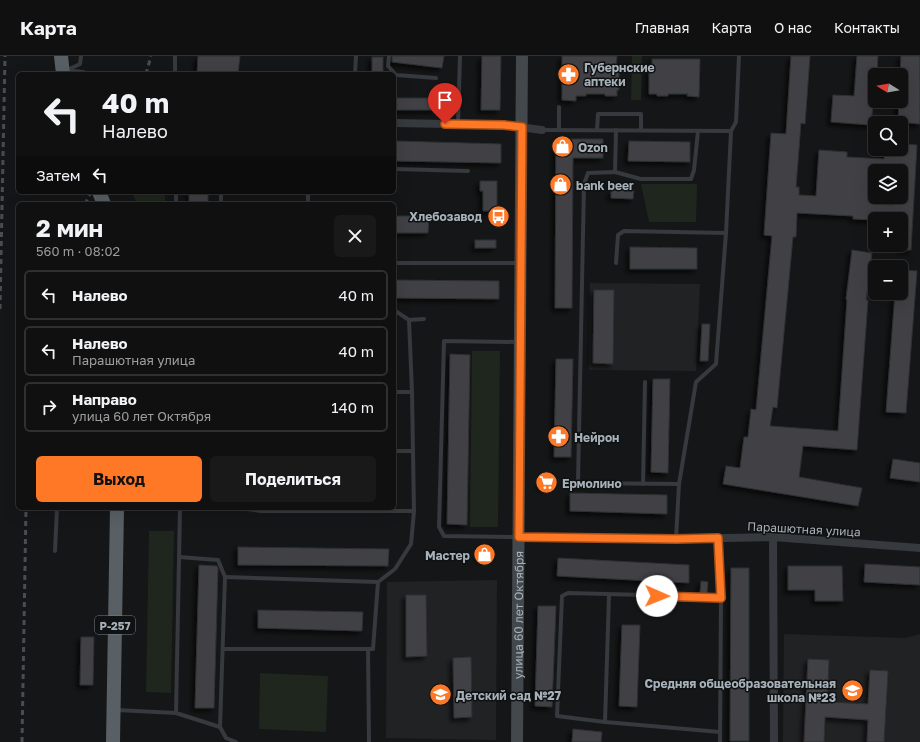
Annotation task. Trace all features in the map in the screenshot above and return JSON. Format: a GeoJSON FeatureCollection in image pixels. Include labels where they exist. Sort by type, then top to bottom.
{"type":"FeatureCollection","features":[{"type":"Feature","properties":{"kind":"highway"},"geometry":{"type":"LineString","coordinates":[[61,56],[63,72]]}},
{"type":"Feature","properties":{"kind":"highway","name":"Р-257"},"geometry":{"type":"LineString","coordinates":[[113,742],[118,510]]}},
{"type":"Feature","properties":{"kind":"main road","name":"улица 60 лет Октября"},"geometry":{"type":"LineString","coordinates":[[517,742],[522,56]]}},
{"type":"Feature","properties":{"kind":"street"},"geometry":{"type":"LineString","coordinates":[[396,123],[504,125],[542,130]]}},
{"type":"Feature","properties":{"kind":"street","name":"Парашютная улица"},"geometry":{"type":"LineString","coordinates":[[519,537],[676,539],[772,537],[920,548]]}},
{"type":"Feature","properties":{"kind":"street"},"geometry":{"type":"LineString","coordinates":[[772,537],[774,742]]}},
{"type":"Feature","properties":{"kind":"lane"},"geometry":{"type":"LineString","coordinates":[[65,72],[80,64],[81,56]]}},
{"type":"Feature","properties":{"kind":"lane"},"geometry":{"type":"LineString","coordinates":[[175,56],[175,72]]}},
{"type":"Feature","properties":{"kind":"lane"},"geometry":{"type":"LineString","coordinates":[[355,72],[356,56]]}},
{"type":"Feature","properties":{"kind":"lane"},"geometry":{"type":"LineString","coordinates":[[389,56],[388,66],[393,72]]}},
{"type":"Feature","properties":{"kind":"lane"},"geometry":{"type":"LineString","coordinates":[[458,124],[460,56]]}},
{"type":"Feature","properties":{"kind":"lane"},"geometry":{"type":"LineString","coordinates":[[676,539],[679,484],[696,382],[716,364],[726,233],[730,132],[736,122],[739,56]]}},
{"type":"Feature","properties":{"kind":"lane"},"geometry":{"type":"LineString","coordinates":[[396,75],[436,78]]}},
{"type":"Feature","properties":{"kind":"lane"},"geometry":{"type":"LineString","coordinates":[[558,130],[559,107]]}},
{"type":"Feature","properties":{"kind":"lane"},"geometry":{"type":"LineString","coordinates":[[598,130],[598,114],[641,114],[641,130]]}},
{"type":"Feature","properties":{"kind":"lane"},"geometry":{"type":"LineString","coordinates":[[542,130],[730,132]]}},
{"type":"Feature","properties":{"kind":"lane"},"geometry":{"type":"LineString","coordinates":[[615,172],[616,130]]}},
{"type":"Feature","properties":{"kind":"lane"},"geometry":{"type":"LineString","coordinates":[[679,484],[578,483],[584,184],[588,173],[615,172],[641,179],[691,179],[694,170],[698,131]]}},
{"type":"Feature","properties":{"kind":"lane"},"geometry":{"type":"LineString","coordinates":[[396,169],[468,171]]}},
{"type":"Feature","properties":{"kind":"lane"},"geometry":{"type":"LineString","coordinates":[[616,263],[618,235],[624,231],[726,233]]}},
{"type":"Feature","properties":{"kind":"lane"},"geometry":{"type":"LineString","coordinates":[[396,263],[521,263]]}},
{"type":"Feature","properties":{"kind":"lane"},"geometry":{"type":"LineString","coordinates":[[396,311],[408,320],[424,319]]}},
{"type":"Feature","properties":{"kind":"lane"},"geometry":{"type":"LineString","coordinates":[[225,577],[378,582],[395,570],[411,544],[414,511],[412,392],[408,320]]}},
{"type":"Feature","properties":{"kind":"lane"},"geometry":{"type":"LineString","coordinates":[[519,537],[444,536],[439,527],[444,341],[520,342]]}},
{"type":"Feature","properties":{"kind":"lane"},"geometry":{"type":"LineString","coordinates":[[643,484],[645,382]]}},
{"type":"Feature","properties":{"kind":"lane"},"geometry":{"type":"LineString","coordinates":[[396,392],[412,392]]}},
{"type":"Feature","properties":{"kind":"lane"},"geometry":{"type":"LineString","coordinates":[[396,451],[413,451]]}},
{"type":"Feature","properties":{"kind":"lane"},"geometry":{"type":"LineString","coordinates":[[55,551],[57,510]]}},
{"type":"Feature","properties":{"kind":"lane"},"geometry":{"type":"LineString","coordinates":[[176,714],[180,510]]}},
{"type":"Feature","properties":{"kind":"lane"},"geometry":{"type":"LineString","coordinates":[[261,510],[414,511]]}},
{"type":"Feature","properties":{"kind":"lane"},"geometry":{"type":"LineString","coordinates":[[718,538],[721,598],[720,742]]}},
{"type":"Feature","properties":{"kind":"lane"},"geometry":{"type":"LineString","coordinates":[[179,557],[218,560],[225,577],[220,727],[226,738],[236,742]]}},
{"type":"Feature","properties":{"kind":"lane"},"geometry":{"type":"LineString","coordinates":[[223,649],[373,649],[378,582]]}},
{"type":"Feature","properties":{"kind":"lane"},"geometry":{"type":"LineString","coordinates":[[720,732],[605,722],[557,716],[562,596],[568,593],[721,598]]}},
{"type":"Feature","properties":{"kind":"lane"},"geometry":{"type":"LineString","coordinates":[[605,722],[609,595]]}},
{"type":"Feature","properties":{"kind":"lane"},"geometry":{"type":"LineString","coordinates":[[368,649],[369,742]]}},
{"type":"Feature","properties":{"kind":"lane"},"geometry":{"type":"LineString","coordinates":[[114,710],[176,714],[220,727]]}},
{"type":"Feature","properties":{"kind":"shaded area"},"geometry":{"type":"Polygon","coordinates":[[[632,56],[642,56],[641,100],[631,100],[632,56]]]}},
{"type":"Feature","properties":{"kind":"shaded area"},"geometry":{"type":"Polygon","coordinates":[[[641,184],[697,184],[696,222],[649,222],[641,184]]]}},
{"type":"Feature","properties":{"kind":"shaded area"},"geometry":{"type":"Polygon","coordinates":[[[133,194],[165,194],[165,202],[136,202],[133,194]]]}},
{"type":"Feature","properties":{"kind":"shaded area"},"geometry":{"type":"Polygon","coordinates":[[[590,283],[700,284],[696,371],[589,370],[590,283]]]}},
{"type":"Feature","properties":{"kind":"shaded area"},"geometry":{"type":"Polygon","coordinates":[[[472,351],[500,351],[498,527],[470,527],[472,351]]]}},
{"type":"Feature","properties":{"kind":"shaded area"},"geometry":{"type":"Polygon","coordinates":[[[149,531],[174,531],[171,693],[146,692],[149,531]]]}},
{"type":"Feature","properties":{"kind":"shaded area","name":"Детский сад №27"},"geometry":{"type":"Polygon","coordinates":[[[497,580],[496,740],[386,738],[387,582],[497,580]]]}},
{"type":"Feature","properties":{"kind":"shaded area","name":"Средняя общеобразовательная школа №23"},"geometry":{"type":"Polygon","coordinates":[[[784,634],[905,638],[920,634],[920,742],[783,742],[784,634]]]}},
{"type":"Feature","properties":{"kind":"shaded area"},"geometry":{"type":"Polygon","coordinates":[[[260,673],[328,676],[326,732],[259,729],[260,673]]]}},
{"type":"Feature","properties":{"kind":"building"},"geometry":{"type":"Polygon","coordinates":[[[198,56],[240,56],[238,72],[197,72],[198,56]]]}},
{"type":"Feature","properties":{"kind":"building"},"geometry":{"type":"Polygon","coordinates":[[[392,56],[444,56],[442,68],[392,62],[392,56]]]}},
{"type":"Feature","properties":{"kind":"building"},"geometry":{"type":"Polygon","coordinates":[[[482,56],[501,56],[500,110],[481,110],[482,56]]]}},
{"type":"Feature","properties":{"kind":"building"},"geometry":{"type":"Polygon","coordinates":[[[562,56],[617,56],[616,69],[619,69],[619,90],[617,90],[617,96],[605,96],[605,94],[586,94],[586,96],[576,96],[576,101],[562,100],[562,56]]]}},
{"type":"Feature","properties":{"kind":"building"},"geometry":{"type":"Polygon","coordinates":[[[791,56],[810,56],[805,124],[801,123],[796,187],[799,187],[799,195],[816,196],[819,150],[847,152],[847,157],[884,159],[884,156],[908,156],[908,144],[917,145],[911,250],[908,250],[908,212],[868,212],[868,220],[853,219],[853,216],[797,213],[796,237],[793,237],[777,408],[773,407],[770,426],[838,431],[846,299],[852,250],[872,253],[871,260],[868,260],[868,284],[866,300],[868,300],[857,450],[803,446],[799,477],[862,488],[858,506],[723,484],[726,466],[740,468],[744,437],[748,437],[751,409],[756,410],[772,236],[764,235],[771,133],[786,134],[791,56]]]}},
{"type":"Feature","properties":{"kind":"building"},"geometry":{"type":"Polygon","coordinates":[[[857,56],[878,56],[877,68],[868,68],[868,108],[873,108],[872,116],[868,116],[868,125],[831,122],[833,95],[854,96],[857,56]]]}},
{"type":"Feature","properties":{"kind":"building"},"geometry":{"type":"Polygon","coordinates":[[[901,56],[920,56],[920,124],[908,123],[908,116],[898,116],[899,108],[908,108],[908,68],[900,68],[901,56]]]}},
{"type":"Feature","properties":{"kind":"building"},"geometry":{"type":"Polygon","coordinates":[[[372,57],[383,57],[383,72],[372,72],[372,57]]]}},
{"type":"Feature","properties":{"kind":"building"},"geometry":{"type":"Polygon","coordinates":[[[652,59],[700,59],[699,97],[687,96],[688,94],[668,94],[668,96],[657,96],[657,94],[649,94],[649,69],[652,69],[652,59]]]}},
{"type":"Feature","properties":{"kind":"building"},"geometry":{"type":"Polygon","coordinates":[[[396,98],[435,98],[435,110],[396,110],[396,98]]]}},
{"type":"Feature","properties":{"kind":"building"},"geometry":{"type":"Polygon","coordinates":[[[556,139],[603,139],[603,158],[573,158],[572,308],[555,308],[556,139]]]}},
{"type":"Feature","properties":{"kind":"building"},"geometry":{"type":"Polygon","coordinates":[[[396,141],[501,144],[501,163],[396,161],[396,141]]]}},
{"type":"Feature","properties":{"kind":"building"},"geometry":{"type":"Polygon","coordinates":[[[629,141],[690,142],[690,162],[628,161],[629,141]]]}},
{"type":"Feature","properties":{"kind":"building"},"geometry":{"type":"Polygon","coordinates":[[[480,181],[497,181],[497,211],[483,211],[483,191],[480,191],[480,181]]]}},
{"type":"Feature","properties":{"kind":"building"},"geometry":{"type":"Polygon","coordinates":[[[611,190],[634,191],[633,199],[611,198],[611,190]]]}},
{"type":"Feature","properties":{"kind":"building"},"geometry":{"type":"Polygon","coordinates":[[[189,194],[208,194],[208,202],[189,202],[189,194]]]}},
{"type":"Feature","properties":{"kind":"building"},"geometry":{"type":"Polygon","coordinates":[[[396,216],[429,216],[428,233],[396,233],[396,216]]]}},
{"type":"Feature","properties":{"kind":"building"},"geometry":{"type":"Polygon","coordinates":[[[475,240],[496,240],[496,248],[475,248],[475,240]]]}},
{"type":"Feature","properties":{"kind":"building"},"geometry":{"type":"Polygon","coordinates":[[[630,247],[697,248],[697,269],[630,269],[630,247]]]}},
{"type":"Feature","properties":{"kind":"building"},"geometry":{"type":"Polygon","coordinates":[[[908,270],[917,271],[906,413],[886,412],[894,300],[908,300],[908,270]]]}},
{"type":"Feature","properties":{"kind":"building"},"geometry":{"type":"Polygon","coordinates":[[[396,280],[499,281],[499,299],[396,298],[396,280]]]}},
{"type":"Feature","properties":{"kind":"building"},"geometry":{"type":"Polygon","coordinates":[[[594,290],[614,290],[613,364],[593,363],[594,290]]]}},
{"type":"Feature","properties":{"kind":"building"},"geometry":{"type":"Polygon","coordinates":[[[702,324],[710,324],[708,361],[700,361],[702,324]]]}},
{"type":"Feature","properties":{"kind":"building"},"geometry":{"type":"Polygon","coordinates":[[[450,354],[470,355],[467,525],[447,524],[450,354]]]}},
{"type":"Feature","properties":{"kind":"building"},"geometry":{"type":"Polygon","coordinates":[[[556,359],[573,359],[571,457],[554,457],[556,359]]]}},
{"type":"Feature","properties":{"kind":"building"},"geometry":{"type":"Polygon","coordinates":[[[653,379],[670,379],[668,473],[651,472],[653,379]]]}},
{"type":"Feature","properties":{"kind":"building"},"geometry":{"type":"Polygon","coordinates":[[[893,459],[920,463],[920,482],[890,478],[893,459]]]}},
{"type":"Feature","properties":{"kind":"building"},"geometry":{"type":"Polygon","coordinates":[[[541,477],[550,477],[550,487],[541,487],[541,477]]]}},
{"type":"Feature","properties":{"kind":"building"},"geometry":{"type":"Polygon","coordinates":[[[570,493],[667,495],[667,514],[570,511],[570,493]]]}},
{"type":"Feature","properties":{"kind":"building"},"geometry":{"type":"Polygon","coordinates":[[[238,547],[389,549],[388,566],[238,565],[238,547]]]}},
{"type":"Feature","properties":{"kind":"building"},"geometry":{"type":"Polygon","coordinates":[[[478,551],[487,551],[487,558],[479,559],[478,551]]]}},
{"type":"Feature","properties":{"kind":"building"},"geometry":{"type":"Polygon","coordinates":[[[558,558],[689,565],[689,583],[557,576],[558,558]]]}},
{"type":"Feature","properties":{"kind":"building"},"geometry":{"type":"Polygon","coordinates":[[[865,564],[920,567],[920,585],[864,582],[865,564]]]}},
{"type":"Feature","properties":{"kind":"building"},"geometry":{"type":"Polygon","coordinates":[[[199,565],[217,566],[218,568],[214,708],[195,708],[199,565]]]}},
{"type":"Feature","properties":{"kind":"building"},"geometry":{"type":"Polygon","coordinates":[[[788,566],[842,566],[843,601],[815,601],[815,590],[788,590],[788,566]]]}},
{"type":"Feature","properties":{"kind":"building"},"geometry":{"type":"Polygon","coordinates":[[[731,568],[749,568],[749,741],[730,741],[731,568]]]}},
{"type":"Feature","properties":{"kind":"building"},"geometry":{"type":"Polygon","coordinates":[[[701,581],[708,582],[707,593],[700,593],[701,581]]]}},
{"type":"Feature","properties":{"kind":"building"},"geometry":{"type":"Polygon","coordinates":[[[406,595],[426,595],[427,656],[406,657],[406,595]]]}},
{"type":"Feature","properties":{"kind":"building"},"geometry":{"type":"Polygon","coordinates":[[[538,606],[556,606],[552,707],[535,706],[538,606]]]}},
{"type":"Feature","properties":{"kind":"building"},"geometry":{"type":"Polygon","coordinates":[[[258,610],[363,612],[362,631],[258,628],[258,610]]]}},
{"type":"Feature","properties":{"kind":"building"},"geometry":{"type":"Polygon","coordinates":[[[622,625],[640,625],[637,707],[619,706],[622,625]]]}},
{"type":"Feature","properties":{"kind":"building"},"geometry":{"type":"Polygon","coordinates":[[[81,637],[94,637],[93,685],[80,685],[81,637]]]}},
{"type":"Feature","properties":{"kind":"building"},"geometry":{"type":"Polygon","coordinates":[[[471,657],[472,717],[454,718],[453,658],[471,657]]]}},
{"type":"Feature","properties":{"kind":"building"},"geometry":{"type":"Polygon","coordinates":[[[808,659],[829,660],[827,702],[868,704],[870,670],[888,671],[884,742],[867,742],[868,720],[825,717],[824,742],[804,742],[808,659]]]}},
{"type":"Feature","properties":{"kind":"building"},"geometry":{"type":"Polygon","coordinates":[[[573,729],[602,732],[601,742],[572,742],[573,729]]]}},
{"type":"Feature","properties":{"kind":"railway"},"geometry":{"type":"LineString","coordinates":[[0,309],[5,56]]}},
{"type":"Feature","properties":{"kind":"railway"},"geometry":{"type":"LineString","coordinates":[[147,72],[151,56]]}},
{"type":"Feature","properties":{"kind":"railway"},"geometry":{"type":"LineString","coordinates":[[86,202],[90,194]]}},
{"type":"Feature","properties":{"kind":"railway"},"geometry":{"type":"LineString","coordinates":[[22,742],[26,510]]}},
{"type":"Feature","properties":{"kind":"place","name":"Губернские аптеки"},"geometry":{"type":"Point","coordinates":[569,74]}},
{"type":"Feature","properties":{"kind":"place","name":"Ozon"},"geometry":{"type":"Point","coordinates":[563,147]}},
{"type":"Feature","properties":{"kind":"place","name":"bank beer"},"geometry":{"type":"Point","coordinates":[561,185]}},
{"type":"Feature","properties":{"kind":"place","name":"Хлебозавод"},"geometry":{"type":"Point","coordinates":[498,216]}},
{"type":"Feature","properties":{"kind":"place","name":"Нейрон"},"geometry":{"type":"Point","coordinates":[559,437]}},
{"type":"Feature","properties":{"kind":"place","name":"Ермолино"},"geometry":{"type":"Point","coordinates":[546,483]}},
{"type":"Feature","properties":{"kind":"place","name":"Мастер"},"geometry":{"type":"Point","coordinates":[485,555]}},
{"type":"Feature","properties":{"kind":"place","name":"Средняя общеобразовательная школа №23"},"geometry":{"type":"Point","coordinates":[852,690]}},
{"type":"Feature","properties":{"kind":"place","name":"Детский сад №27"},"geometry":{"type":"Point","coordinates":[441,695]}},
{"type":"Feature","properties":{"kind":"route"},"geometry":{"type":"LineString","coordinates":[[445,124],[504,125],[522,127],[519,537],[676,539],[718,538],[721,598],[657,596]]}}]}
